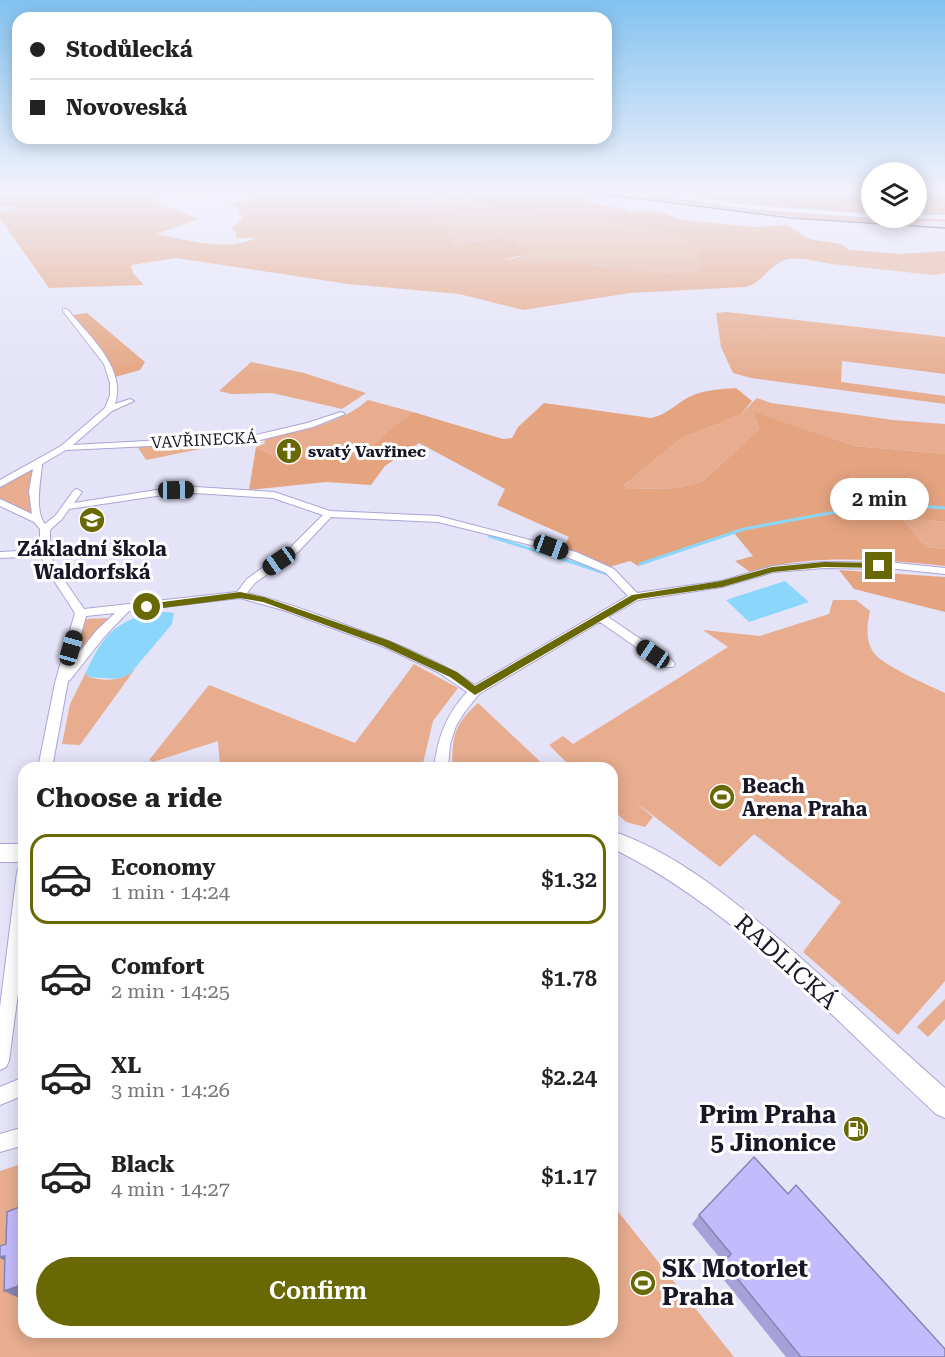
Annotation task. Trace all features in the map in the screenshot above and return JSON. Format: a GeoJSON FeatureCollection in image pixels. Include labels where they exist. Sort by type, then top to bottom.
{"type":"FeatureCollection","features":[{"type":"Feature","properties":{"kind":"main road","name":"RADLICKÁ"},"geometry":{"type":"LineString","coordinates":[[618,842],[656,861],[731,913],[945,1105]]}},
{"type":"Feature","properties":{"kind":"main road"},"geometry":{"type":"LineString","coordinates":[[0,853],[18,853]]}},
{"type":"Feature","properties":{"kind":"street"},"geometry":{"type":"LineString","coordinates":[[65,310],[108,364],[114,389],[110,409]]}},
{"type":"Feature","properties":{"kind":"street"},"geometry":{"type":"LineString","coordinates":[[0,484],[64,448],[110,409],[130,401]]}},
{"type":"Feature","properties":{"kind":"street","name":"VAVŘINECKÁ"},"geometry":{"type":"LineString","coordinates":[[64,448],[256,438],[310,425],[341,414],[330,409]]}},
{"type":"Feature","properties":{"kind":"street"},"geometry":{"type":"LineString","coordinates":[[37,520],[34,491],[38,464]]}},
{"type":"Feature","properties":{"kind":"street"},"geometry":{"type":"LineString","coordinates":[[65,507],[163,492],[195,490],[274,495],[329,514],[438,519],[551,547],[610,572],[635,597]]}},
{"type":"Feature","properties":{"kind":"street"},"geometry":{"type":"LineString","coordinates":[[45,529],[59,517],[77,492]]}},
{"type":"Feature","properties":{"kind":"street"},"geometry":{"type":"LineString","coordinates":[[0,502],[37,520],[45,529],[45,553],[56,579],[81,613]]}},
{"type":"Feature","properties":{"kind":"street"},"geometry":{"type":"LineString","coordinates":[[240,595],[251,581],[294,550],[329,514]]}},
{"type":"Feature","properties":{"kind":"street"},"geometry":{"type":"LineString","coordinates":[[0,555],[45,553]]}},
{"type":"Feature","properties":{"kind":"street"},"geometry":{"type":"LineString","coordinates":[[442,762],[444,739],[455,712],[475,691],[635,597],[722,584],[772,569],[824,565],[897,566],[945,571]]}},
{"type":"Feature","properties":{"kind":"street"},"geometry":{"type":"LineString","coordinates":[[81,613],[124,610],[240,595],[264,600],[387,644],[453,675],[475,691]]}},
{"type":"Feature","properties":{"kind":"street"},"geometry":{"type":"LineString","coordinates":[[61,683],[100,634],[124,610]]}},
{"type":"Feature","properties":{"kind":"street"},"geometry":{"type":"LineString","coordinates":[[46,762],[61,683],[81,613]]}},
{"type":"Feature","properties":{"kind":"street"},"geometry":{"type":"LineString","coordinates":[[600,617],[669,664]]}},
{"type":"Feature","properties":{"kind":"street"},"geometry":{"type":"LineString","coordinates":[[0,1061],[18,929]]}},
{"type":"Feature","properties":{"kind":"street"},"geometry":{"type":"LineString","coordinates":[[0,1096],[18,1088]]}},
{"type":"Feature","properties":{"kind":"street"},"geometry":{"type":"LineString","coordinates":[[0,1143],[18,1138]]}},
{"type":"Feature","properties":{"kind":"shaded area"},"geometry":{"type":"Polygon","coordinates":[[[25,254],[525,254],[506,259],[510,264],[572,260],[615,269],[673,273],[695,272],[701,264],[696,257],[698,254],[945,254],[945,262],[920,264],[830,260],[832,264],[789,259],[777,264],[757,282],[745,287],[630,293],[523,310],[459,294],[348,284],[176,258],[131,265],[133,273],[144,285],[49,288],[25,254]]]}},
{"type":"Feature","properties":{"kind":"shaded area"},"geometry":{"type":"Polygon","coordinates":[[[520,254],[700,254],[701,264],[695,272],[673,273],[615,269],[572,260],[510,264],[505,260],[522,256],[520,254]]]}},
{"type":"Feature","properties":{"kind":"shaded area"},"geometry":{"type":"Polygon","coordinates":[[[830,259],[920,264],[945,262],[945,273],[933,275],[832,264],[830,259]]]}},
{"type":"Feature","properties":{"kind":"shaded area"},"geometry":{"type":"Polygon","coordinates":[[[727,312],[945,337],[945,374],[842,361],[841,382],[945,396],[945,404],[751,378],[733,373],[721,347],[716,313],[727,312]]]}},
{"type":"Feature","properties":{"kind":"shaded area"},"geometry":{"type":"Polygon","coordinates":[[[87,313],[145,362],[140,370],[115,377],[111,364],[73,315],[87,313]]]}},
{"type":"Feature","properties":{"kind":"shaded area"},"geometry":{"type":"Polygon","coordinates":[[[251,362],[304,373],[366,393],[342,409],[272,393],[231,394],[219,391],[251,362]]]}},
{"type":"Feature","properties":{"kind":"shaded area"},"geometry":{"type":"Polygon","coordinates":[[[736,388],[752,401],[740,415],[682,438],[624,485],[628,489],[679,488],[703,481],[759,429],[754,412],[855,446],[945,454],[945,522],[901,517],[926,547],[945,549],[945,566],[872,560],[821,560],[796,562],[750,572],[735,561],[753,556],[734,533],[638,566],[630,561],[609,567],[563,547],[569,537],[497,505],[505,489],[419,443],[385,466],[371,485],[326,482],[249,490],[256,447],[276,457],[365,454],[385,433],[413,412],[503,439],[512,438],[518,427],[544,403],[651,418],[694,395],[712,390],[736,388]]]}},
{"type":"Feature","properties":{"kind":"shaded area"},"geometry":{"type":"Polygon","coordinates":[[[757,398],[771,403],[893,420],[945,424],[945,454],[855,446],[755,413],[759,429],[703,481],[679,488],[628,489],[624,485],[682,438],[721,423],[725,419],[740,415],[757,398]]]}},
{"type":"Feature","properties":{"kind":"shaded area"},"geometry":{"type":"Polygon","coordinates":[[[368,400],[413,412],[385,433],[365,454],[276,457],[256,447],[266,443],[263,442],[267,439],[333,421],[368,400]]]}},
{"type":"Feature","properties":{"kind":"shaded area"},"geometry":{"type":"Polygon","coordinates":[[[240,441],[146,460],[137,446],[240,441]]]}},
{"type":"Feature","properties":{"kind":"shaded area"},"geometry":{"type":"Polygon","coordinates":[[[34,468],[35,516],[0,498],[0,487],[34,468]]]}},
{"type":"Feature","properties":{"kind":"shaded area"},"geometry":{"type":"Polygon","coordinates":[[[901,517],[945,522],[945,549],[926,547],[901,517]]]}},
{"type":"Feature","properties":{"kind":"shaded area"},"geometry":{"type":"Polygon","coordinates":[[[839,570],[945,577],[945,612],[854,589],[839,570]]]}},
{"type":"Feature","properties":{"kind":"shaded area"},"geometry":{"type":"Polygon","coordinates":[[[833,600],[856,600],[870,611],[868,638],[874,653],[907,675],[945,693],[945,981],[898,1035],[803,952],[841,902],[754,834],[720,867],[634,801],[653,817],[645,827],[626,822],[618,815],[618,762],[566,762],[549,745],[563,736],[573,744],[728,647],[703,630],[760,636],[829,614],[833,600]]]}},
{"type":"Feature","properties":{"kind":"shaded area"},"geometry":{"type":"Polygon","coordinates":[[[108,618],[81,648],[77,649],[86,619],[108,618]]]}},
{"type":"Feature","properties":{"kind":"shaded area"},"geometry":{"type":"Polygon","coordinates":[[[414,664],[458,688],[433,721],[423,762],[220,762],[218,741],[153,762],[149,760],[209,685],[355,743],[414,664]]]}},
{"type":"Feature","properties":{"kind":"shaded area"},"geometry":{"type":"Polygon","coordinates":[[[135,669],[80,745],[62,744],[70,704],[86,672],[88,677],[113,679],[125,676],[135,669]]]}},
{"type":"Feature","properties":{"kind":"shaded area"},"geometry":{"type":"Polygon","coordinates":[[[478,703],[541,762],[452,762],[454,739],[464,718],[478,703]]]}},
{"type":"Feature","properties":{"kind":"shaded area"},"geometry":{"type":"Polygon","coordinates":[[[945,999],[945,1019],[928,1037],[917,1027],[945,999]]]}},
{"type":"Feature","properties":{"kind":"shaded area","name":"SK Motorlet Praha"},"geometry":{"type":"Polygon","coordinates":[[[18,1165],[18,1338],[618,1338],[618,1212],[734,1357],[0,1357],[0,1171],[18,1165]]]}},
{"type":"Feature","properties":{"kind":"water"},"geometry":{"type":"Polygon","coordinates":[[[785,581],[809,602],[749,622],[726,600],[785,581]]]}},
{"type":"Feature","properties":{"kind":"water"},"geometry":{"type":"Polygon","coordinates":[[[158,611],[174,613],[172,624],[130,674],[118,679],[88,677],[86,672],[105,638],[122,624],[158,611]]]}},
{"type":"Feature","properties":{"kind":"building"},"geometry":{"type":"Polygon","coordinates":[[[754,1157],[788,1194],[796,1185],[945,1349],[945,1357],[801,1357],[724,1262],[731,1254],[699,1215],[754,1157]]]}},
{"type":"Feature","properties":{"kind":"building"},"geometry":{"type":"Polygon","coordinates":[[[18,1207],[18,1286],[4,1291],[5,1256],[0,1257],[0,1246],[6,1244],[7,1212],[18,1207]]]}},
{"type":"Feature","properties":{"kind":"waterway"},"geometry":{"type":"LineString","coordinates":[[640,564],[744,529],[824,514],[888,504],[945,508]]}},
{"type":"Feature","properties":{"kind":"waterway"},"geometry":{"type":"LineString","coordinates":[[489,536],[587,567]]}},
{"type":"Feature","properties":{"kind":"waterway"},"geometry":{"type":"LineString","coordinates":[[582,565],[606,573]]}},
{"type":"Feature","properties":{"kind":"place","name":"svatý Vavřinec"},"geometry":{"type":"Point","coordinates":[289,451]}},
{"type":"Feature","properties":{"kind":"place","name":"Základní škola Waldorfská"},"geometry":{"type":"Point","coordinates":[92,520]}},
{"type":"Feature","properties":{"kind":"place","name":"Beach Arena Praha"},"geometry":{"type":"Point","coordinates":[722,797]}},
{"type":"Feature","properties":{"kind":"place","name":"Prim Praha 5 Jinonice"},"geometry":{"type":"Point","coordinates":[856,1129]}},
{"type":"Feature","properties":{"kind":"place","name":"SK Motorlet Praha"},"geometry":{"type":"Point","coordinates":[643,1283]}},
{"type":"Feature","properties":{"kind":"route"},"geometry":{"type":"LineString","coordinates":[[147,607],[240,595],[264,600],[387,644],[453,675],[475,691],[635,597],[722,584],[772,569],[824,565],[879,566]]}}]}
